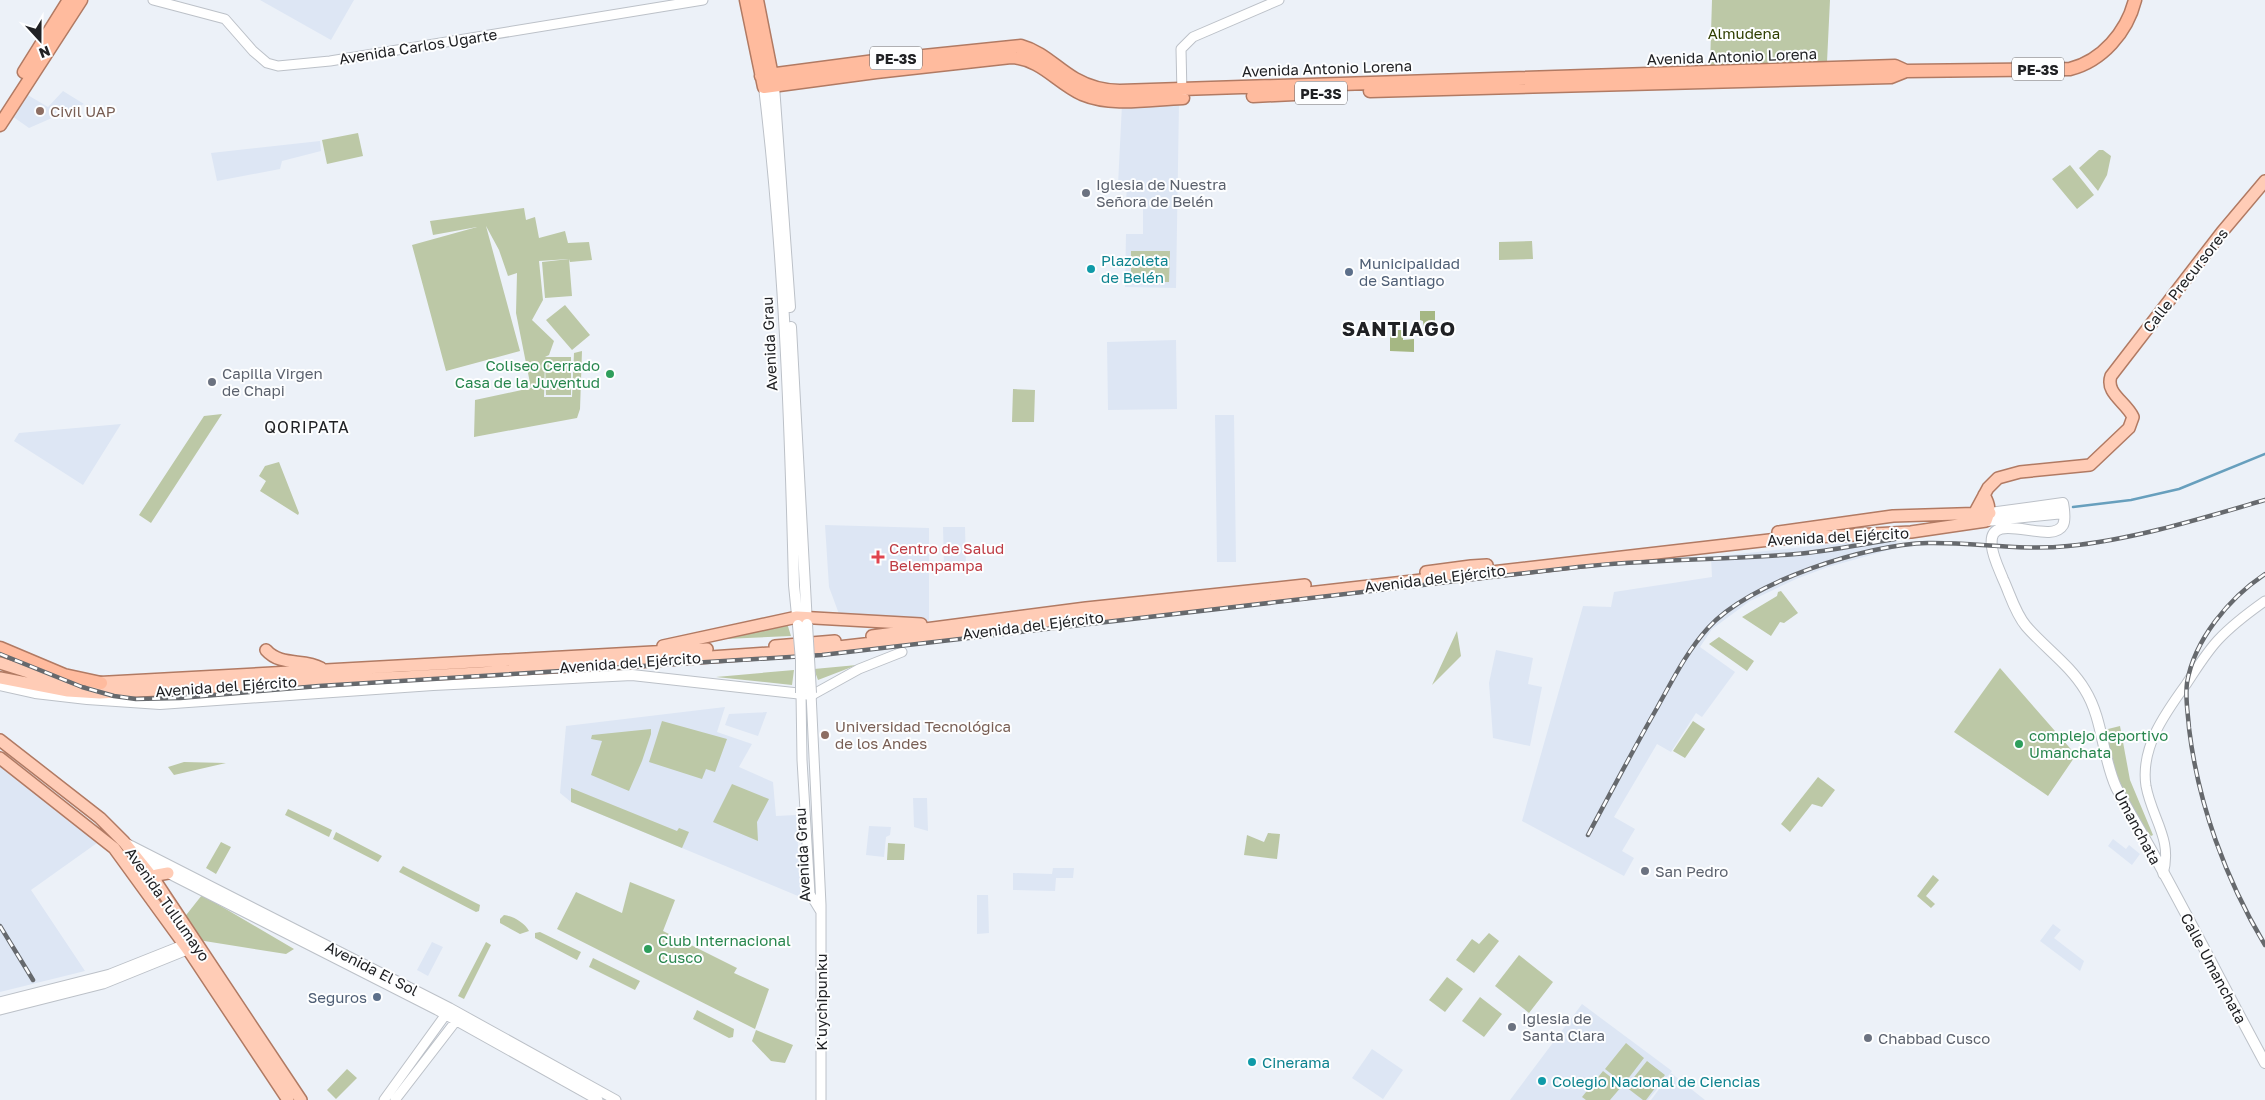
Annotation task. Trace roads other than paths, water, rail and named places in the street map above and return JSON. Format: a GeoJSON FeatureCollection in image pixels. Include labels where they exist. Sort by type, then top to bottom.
{"type":"FeatureCollection","features":[{"type":"Feature","properties":{"kind":"highway"},"geometry":{"type":"LineString","coordinates":[[0,110],[69,0]]}},
{"type":"Feature","properties":{"kind":"highway"},"geometry":{"type":"LineString","coordinates":[[0,125],[81,0]]}},
{"type":"Feature","properties":{"kind":"highway","name":"Avenida Grau"},"geometry":{"type":"LineString","coordinates":[[746,0],[758,63],[768,81]]}},
{"type":"Feature","properties":{"kind":"highway"},"geometry":{"type":"LineString","coordinates":[[757,0],[768,81]]}},
{"type":"Feature","properties":{"kind":"highway","name":"Avenida Antonio Lorena"},"geometry":{"type":"LineString","coordinates":[[768,81],[876,72],[1011,57],[1025,58],[1037,63],[1072,88],[1094,98],[1121,101],[1182,93],[1892,66],[1906,71],[2070,69],[2095,58],[2111,44],[2130,17],[2135,0]]}},
{"type":"Feature","properties":{"kind":"highway"},"geometry":{"type":"LineString","coordinates":[[4,648],[64,675],[101,684]]}},
{"type":"Feature","properties":{"kind":"main road","name":"Avenida Grau"},"geometry":{"type":"LineString","coordinates":[[768,81],[788,270],[806,694]]}},
{"type":"Feature","properties":{"kind":"main road","name":"Calle Precursores"},"geometry":{"type":"LineString","coordinates":[[1981,517],[1984,495],[1992,482],[1998,478],[2020,472],[2088,466],[2129,428],[2133,420],[2131,413],[2110,388],[2111,376],[2222,232],[2265,180]]}},
{"type":"Feature","properties":{"kind":"main road","name":"Avenida del Ejército"},"geometry":{"type":"LineString","coordinates":[[0,678],[77,692],[132,692],[479,673],[812,650],[1778,539],[1903,533],[1981,517],[2064,508]]}},
{"type":"Feature","properties":{"kind":"main road","name":"Umanchata"},"geometry":{"type":"LineString","coordinates":[[2064,508],[2063,526],[2057,531],[2046,533],[2005,527],[1995,532],[1991,545],[2020,618],[2076,677],[2086,691],[2094,710],[2113,781],[2163,874]]}},
{"type":"Feature","properties":{"kind":"main road","name":"Avenida del Ejército"},"geometry":{"type":"LineString","coordinates":[[0,663],[53,680],[101,684],[632,653],[774,646],[815,646],[835,641],[1075,610],[1094,611],[1117,606],[1471,569],[1483,566],[1787,531],[1893,516],[1981,517]]}},
{"type":"Feature","properties":{"kind":"main road"},"geometry":{"type":"LineString","coordinates":[[632,653],[802,621],[945,626]]}},
{"type":"Feature","properties":{"kind":"main road"},"geometry":{"type":"LineString","coordinates":[[266,650],[275,658],[314,665],[325,671]]}},
{"type":"Feature","properties":{"kind":"main road","name":"Avenida del Ejército"},"geometry":{"type":"LineString","coordinates":[[0,684],[35,693],[160,704],[433,685],[632,675],[806,694]]}},
{"type":"Feature","properties":{"kind":"main road"},"geometry":{"type":"LineString","coordinates":[[0,684],[27,683]]}},
{"type":"Feature","properties":{"kind":"main road","name":"Avenida Tullumayo"},"geometry":{"type":"LineString","coordinates":[[0,740],[100,818],[301,1100]]}},
{"type":"Feature","properties":{"kind":"main road","name":"Avenida Tullumayo"},"geometry":{"type":"LineString","coordinates":[[0,758],[136,857],[156,882],[190,946],[288,1100]]}},
{"type":"Feature","properties":{"kind":"main road"},"geometry":{"type":"LineString","coordinates":[[156,882],[157,875],[168,873]]}},
{"type":"Feature","properties":{"kind":"main road","name":"Calle Umanchata"},"geometry":{"type":"LineString","coordinates":[[2163,874],[2265,1063]]}},
{"type":"Feature","properties":{"kind":"street","name":"Avenida Carlos Ugarte"},"geometry":{"type":"LineString","coordinates":[[154,0],[225,19],[267,64],[278,66],[330,61],[703,0]]}},
{"type":"Feature","properties":{"kind":"street"},"geometry":{"type":"LineString","coordinates":[[1182,93],[1181,49],[1193,37],[1279,0]]}},
{"type":"Feature","properties":{"kind":"street"},"geometry":{"type":"LineString","coordinates":[[2163,874],[2166,862],[2163,834],[2151,805],[2146,784],[2152,741],[2164,715],[2206,654],[2229,630],[2265,601]]}},
{"type":"Feature","properties":{"kind":"street"},"geometry":{"type":"LineString","coordinates":[[806,694],[859,669],[902,652]]}},
{"type":"Feature","properties":{"kind":"street","name":"Avenida Grau"},"geometry":{"type":"LineString","coordinates":[[806,694],[802,760],[810,894],[821,912]]}},
{"type":"Feature","properties":{"kind":"street","name":"Avenida El Sol"},"geometry":{"type":"LineString","coordinates":[[119,845],[448,1012]]}},
{"type":"Feature","properties":{"kind":"street","name":"Avenida El Sol"},"geometry":{"type":"LineString","coordinates":[[136,857],[458,1017],[616,1100]]}},
{"type":"Feature","properties":{"kind":"street","name":"K'uychipunku"},"geometry":{"type":"LineString","coordinates":[[821,912],[821,1096]]}},
{"type":"Feature","properties":{"kind":"street"},"geometry":{"type":"LineString","coordinates":[[0,1002],[110,974],[153,956],[190,946]]}},
{"type":"Feature","properties":{"kind":"street"},"geometry":{"type":"LineString","coordinates":[[0,1010],[103,984],[190,946]]}},
{"type":"Feature","properties":{"kind":"street"},"geometry":{"type":"LineString","coordinates":[[384,1100],[448,1012]]}},
{"type":"Feature","properties":{"kind":"street"},"geometry":{"type":"LineString","coordinates":[[395,1100],[458,1017]]}},
{"type":"Feature","properties":{"kind":"street","name":"Avenida El Sol"},"geometry":{"type":"LineString","coordinates":[[458,1017],[598,1100]]}},
{"type":"Feature","properties":{"kind":"waterway"},"geometry":{"type":"LineString","coordinates":[[2073,507],[2131,500],[2179,489],[2265,454]]}},
{"type":"Feature","properties":{"kind":"railway"},"geometry":{"type":"LineString","coordinates":[[1588,835],[1687,656],[1708,628],[1727,611],[1751,595],[1810,569],[1874,550],[1928,543],[2033,548],[2092,543],[2167,528],[2265,500]]}},
{"type":"Feature","properties":{"kind":"railway"},"geometry":{"type":"LineString","coordinates":[[0,654],[82,687],[114,696],[136,699],[180,698],[319,686],[822,655],[1578,567],[1633,562],[1796,554],[1895,539]]}},
{"type":"Feature","properties":{"kind":"railway"},"geometry":{"type":"LineString","coordinates":[[2265,574],[2226,608],[2205,636],[2191,667],[2186,694],[2193,756],[2207,813],[2226,868],[2265,945]]}},
{"type":"Feature","properties":{"kind":"railway"},"geometry":{"type":"LineString","coordinates":[[0,926],[33,980]]}},
{"type":"Feature","properties":{"kind":"place","name":"Civil UAP"},"geometry":{"type":"Point","coordinates":[40,111]}},
{"type":"Feature","properties":{"kind":"place","name":"Iglesia de Nuestra Señora de Belén"},"geometry":{"type":"Point","coordinates":[1086,193]}},
{"type":"Feature","properties":{"kind":"place","name":"Plazoleta de Belén"},"geometry":{"type":"Point","coordinates":[1091,269]}},
{"type":"Feature","properties":{"kind":"place","name":"Municipalidad de Santiago"},"geometry":{"type":"Point","coordinates":[1349,272]}},
{"type":"Feature","properties":{"kind":"place","name":"Coliseo Cerrado Casa de la Juventud"},"geometry":{"type":"Point","coordinates":[610,374]}},
{"type":"Feature","properties":{"kind":"place","name":"Capilla Virgen de Chapi"},"geometry":{"type":"Point","coordinates":[212,382]}},
{"type":"Feature","properties":{"kind":"place","name":"Centro de Salud Belempampa"},"geometry":{"type":"Point","coordinates":[878,557]}},
{"type":"Feature","properties":{"kind":"place","name":"Universidad Tecnológica de los Andes"},"geometry":{"type":"Point","coordinates":[825,735]}},
{"type":"Feature","properties":{"kind":"place","name":"complejo deportivo Umanchata"},"geometry":{"type":"Point","coordinates":[2019,744]}},
{"type":"Feature","properties":{"kind":"place","name":"San Pedro"},"geometry":{"type":"Point","coordinates":[1645,871]}},
{"type":"Feature","properties":{"kind":"place","name":"Club Internacional Cusco"},"geometry":{"type":"Point","coordinates":[648,949]}},
{"type":"Feature","properties":{"kind":"place","name":"Seguros"},"geometry":{"type":"Point","coordinates":[377,997]}},
{"type":"Feature","properties":{"kind":"place","name":"Iglesia de Santa Clara"},"geometry":{"type":"Point","coordinates":[1512,1027]}},
{"type":"Feature","properties":{"kind":"place","name":"Chabbad Cusco"},"geometry":{"type":"Point","coordinates":[1868,1038]}},
{"type":"Feature","properties":{"kind":"place","name":"Cinerama"},"geometry":{"type":"Point","coordinates":[1252,1062]}},
{"type":"Feature","properties":{"kind":"place","name":"Colegio Nacional de Ciencias"},"geometry":{"type":"Point","coordinates":[1542,1081]}},
{"type":"Feature","properties":{"kind":"district","name":"SANTIAGO"},"geometry":{"type":"Point","coordinates":[1399,328]}},
{"type":"Feature","properties":{"kind":"district","name":"QORIPATA"},"geometry":{"type":"Point","coordinates":[307,427]}},
{"type":"Feature","properties":{"kind":"park label","name":"Almudena"},"geometry":{"type":"Point","coordinates":[1744,33]}}]}
